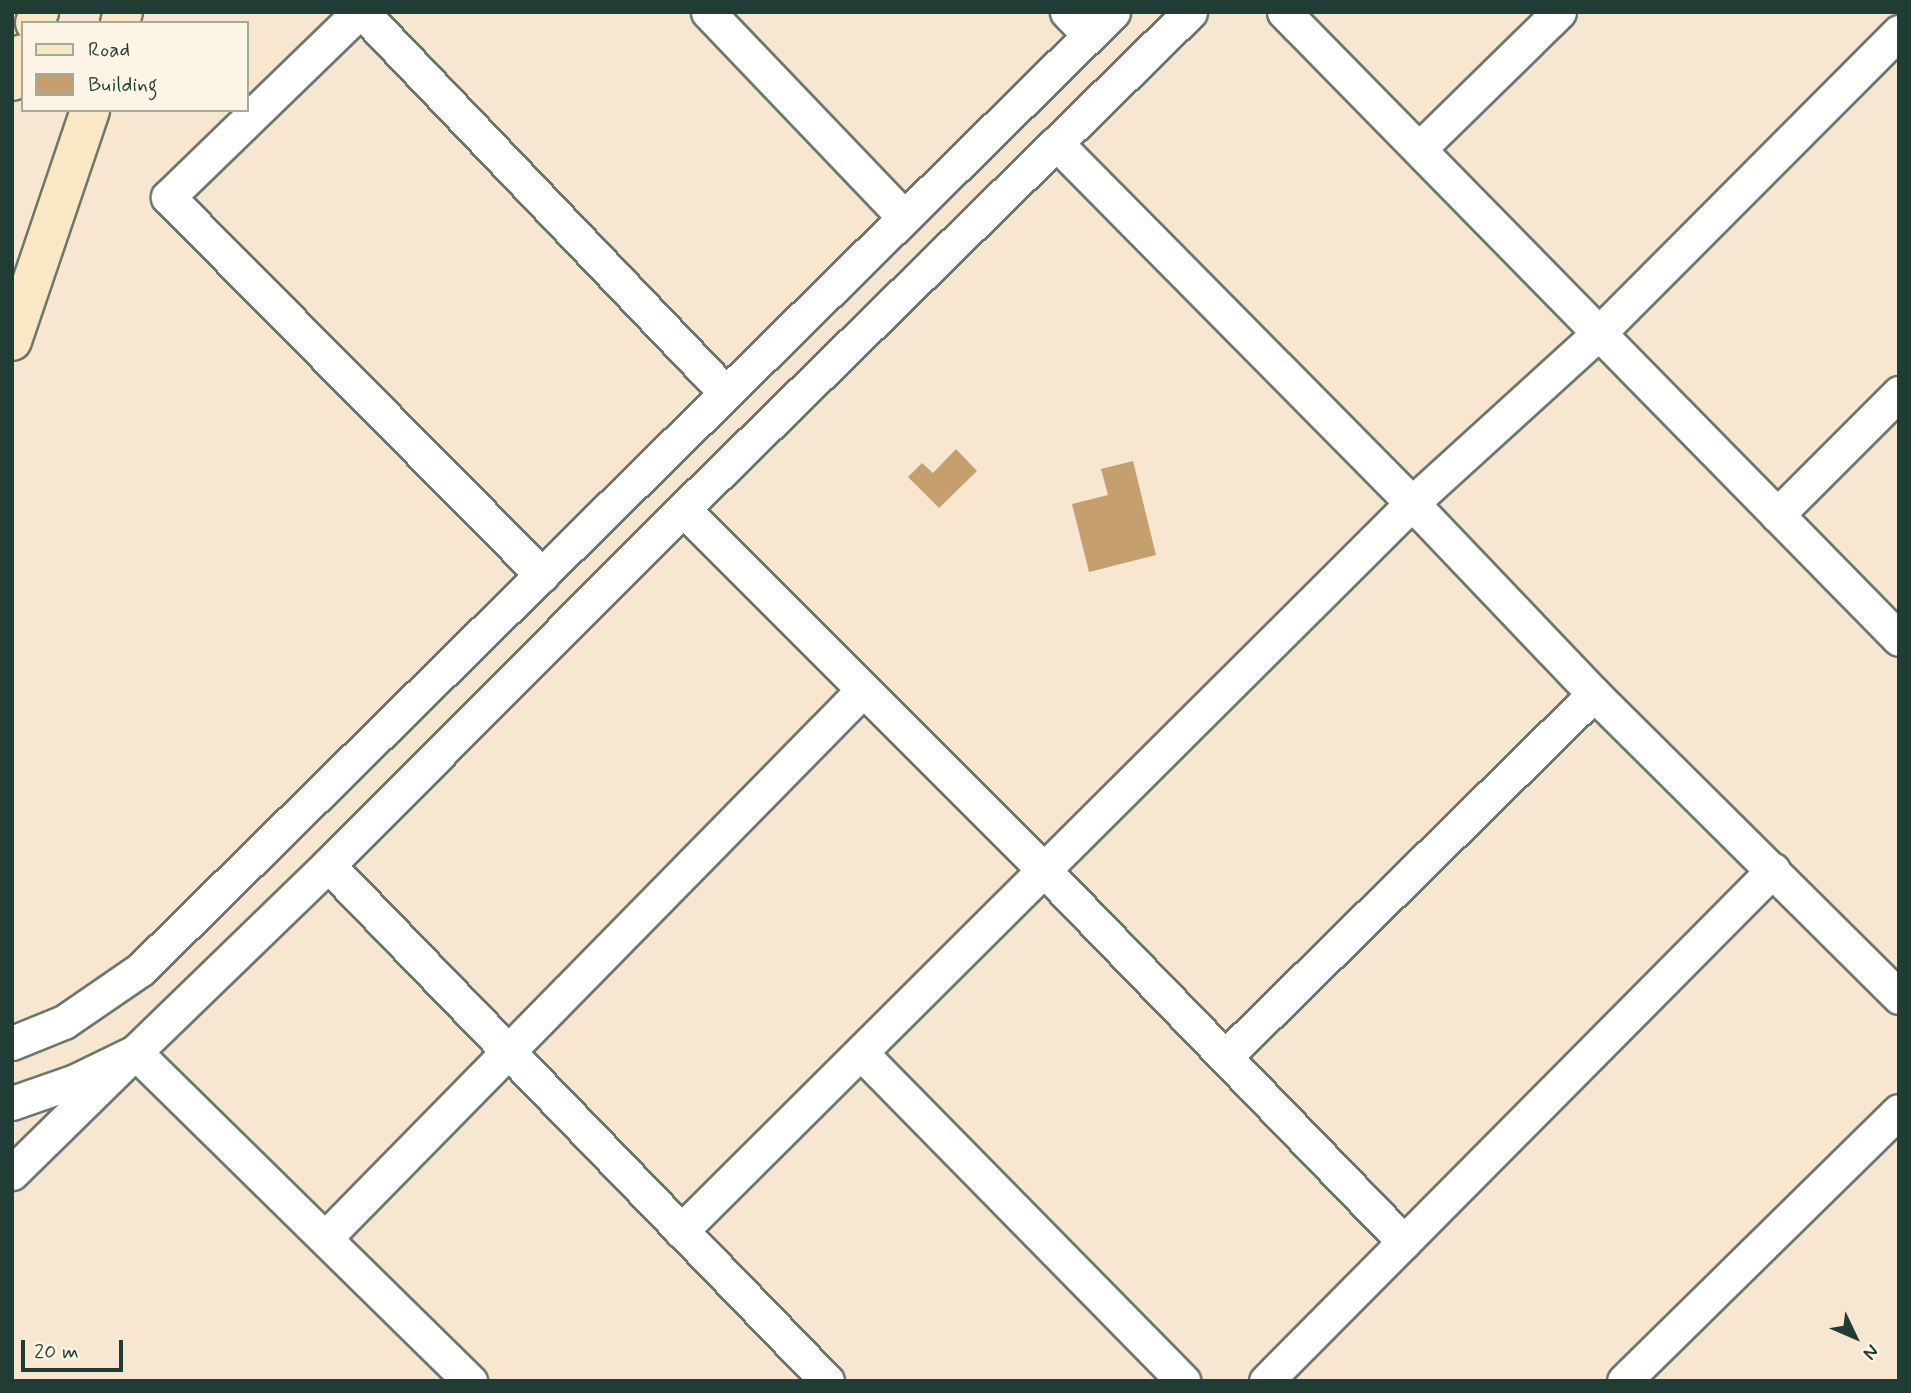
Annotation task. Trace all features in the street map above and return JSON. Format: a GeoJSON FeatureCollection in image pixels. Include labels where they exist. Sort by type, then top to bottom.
{"type":"FeatureCollection","features":[{"type":"Feature","properties":{"kind":"main road"},"geometry":{"type":"LineString","coordinates":[[12,81],[21,59]]}},
{"type":"Feature","properties":{"kind":"main road"},"geometry":{"type":"LineString","coordinates":[[12,341],[89,112]]}},
{"type":"Feature","properties":{"kind":"street"},"geometry":{"type":"LineString","coordinates":[[542,575],[168,197],[361,12],[726,393]]}},
{"type":"Feature","properties":{"kind":"street"},"geometry":{"type":"LineString","coordinates":[[708,12],[904,216]]}},
{"type":"Feature","properties":{"kind":"street"},"geometry":{"type":"LineString","coordinates":[[12,1043],[64,1022],[141,969],[904,216],[1078,24],[1114,12]]}},
{"type":"Feature","properties":{"kind":"street"},"geometry":{"type":"LineString","coordinates":[[12,1173],[328,866],[682,509],[1190,12]]}},
{"type":"Feature","properties":{"kind":"street"},"geometry":{"type":"LineString","coordinates":[[1284,12],[1899,639]]}},
{"type":"Feature","properties":{"kind":"street"},"geometry":{"type":"LineString","coordinates":[[1419,149],[1559,12]]}},
{"type":"Feature","properties":{"kind":"street"},"geometry":{"type":"LineString","coordinates":[[681,1231],[1412,503],[1599,333],[1899,32]]}},
{"type":"Feature","properties":{"kind":"street"},"geometry":{"type":"LineString","coordinates":[[1056,143],[1412,503],[1594,694],[1899,997]]}},
{"type":"Feature","properties":{"kind":"street"},"geometry":{"type":"LineString","coordinates":[[1777,515],[1899,393]]}},
{"type":"Feature","properties":{"kind":"street"},"geometry":{"type":"LineString","coordinates":[[682,509],[1044,869],[1404,1242]]}},
{"type":"Feature","properties":{"kind":"street"},"geometry":{"type":"LineString","coordinates":[[326,1237],[863,690]]}},
{"type":"Feature","properties":{"kind":"street"},"geometry":{"type":"LineString","coordinates":[[1225,1057],[1594,694]]}},
{"type":"Feature","properties":{"kind":"street"},"geometry":{"type":"LineString","coordinates":[[328,866],[827,1381]]}},
{"type":"Feature","properties":{"kind":"street"},"geometry":{"type":"LineString","coordinates":[[1266,1381],[1773,870]]}},
{"type":"Feature","properties":{"kind":"street"},"geometry":{"type":"LineString","coordinates":[[12,1104],[75,1081],[135,1052]]}},
{"type":"Feature","properties":{"kind":"street"},"geometry":{"type":"LineString","coordinates":[[135,1052],[470,1381]]}},
{"type":"Feature","properties":{"kind":"street"},"geometry":{"type":"LineString","coordinates":[[861,1053],[1183,1381]]}},
{"type":"Feature","properties":{"kind":"street"},"geometry":{"type":"LineString","coordinates":[[1624,1381],[1899,1111]]}},
{"type":"Feature","properties":{"kind":"building"},"geometry":{"type":"Polygon","coordinates":[[[956,449],[977,471],[939,508],[908,477],[922,463],[933,473],[956,449]]]}},
{"type":"Feature","properties":{"kind":"building"},"geometry":{"type":"Polygon","coordinates":[[[1133,461],[1156,555],[1089,572],[1072,504],[1108,495],[1101,469],[1133,461]]]}}]}
